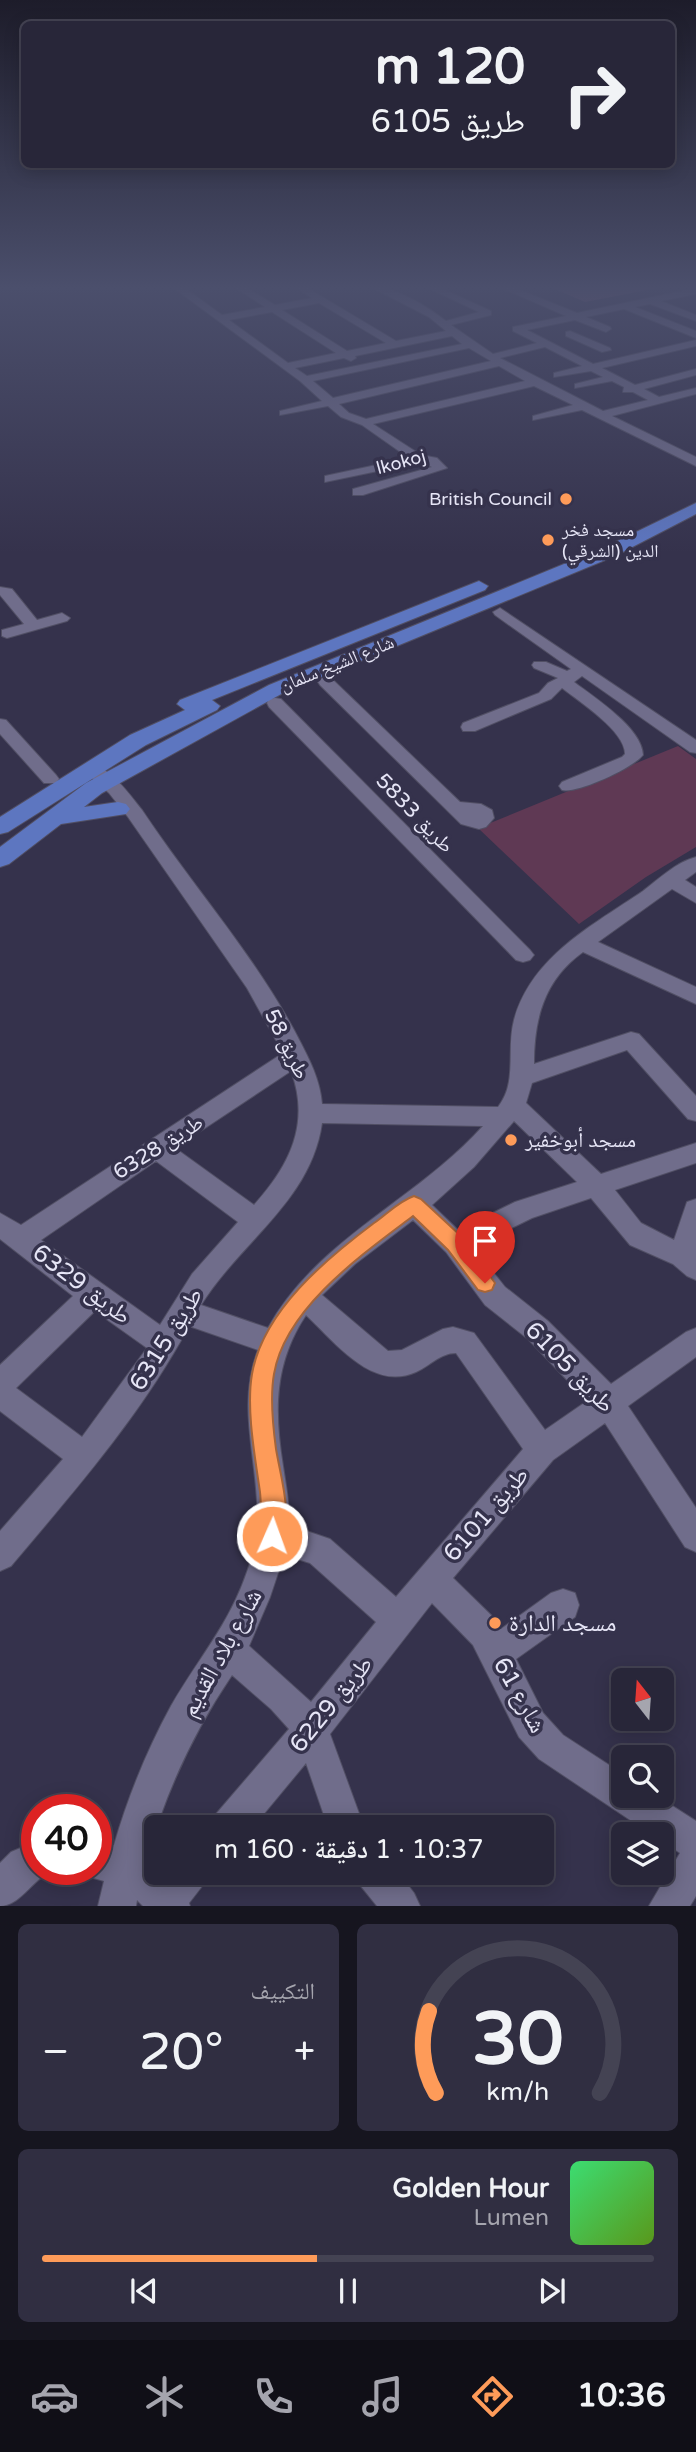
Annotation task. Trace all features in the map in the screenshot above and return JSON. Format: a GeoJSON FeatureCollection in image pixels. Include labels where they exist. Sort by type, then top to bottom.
{"type":"FeatureCollection","features":[{"type":"Feature","properties":{"kind":"main road"},"geometry":{"type":"LineString","coordinates":[[50,786],[82,757],[230,691],[524,568],[560,562],[625,535],[696,495]]}},
{"type":"Feature","properties":{"kind":"main road","name":"شارع الشيخ سلمان"},"geometry":{"type":"LineString","coordinates":[[0,827],[50,786],[92,779],[210,725],[276,689],[617,557],[696,508]]}},
{"type":"Feature","properties":{"kind":"main road"},"geometry":{"type":"LineString","coordinates":[[210,725],[275,703],[500,612],[617,557],[696,524]]}},
{"type":"Feature","properties":{"kind":"main road","name":"شارع الشيخ سلمان"},"geometry":{"type":"LineString","coordinates":[[0,859],[52,818],[138,740],[230,691]]}},
{"type":"Feature","properties":{"kind":"main road"},"geometry":{"type":"LineString","coordinates":[[52,818],[86,811],[118,810]]}},
{"type":"Feature","properties":{"kind":"street"},"geometry":{"type":"LineString","coordinates":[[299,375],[351,419],[367,423],[418,458]]}},
{"type":"Feature","properties":{"kind":"street"},"geometry":{"type":"LineString","coordinates":[[305,380],[329,375]]}},
{"type":"Feature","properties":{"kind":"street"},"geometry":{"type":"LineString","coordinates":[[284,413],[443,375]]}},
{"type":"Feature","properties":{"kind":"street"},"geometry":{"type":"LineString","coordinates":[[522,375],[696,462]]}},
{"type":"Feature","properties":{"kind":"street"},"geometry":{"type":"LineString","coordinates":[[605,375],[659,401]]}},
{"type":"Feature","properties":{"kind":"street"},"geometry":{"type":"LineString","coordinates":[[579,386],[625,375]]}},
{"type":"Feature","properties":{"kind":"street"},"geometry":{"type":"LineString","coordinates":[[612,394],[682,375]]}},
{"type":"Feature","properties":{"kind":"street"},"geometry":{"type":"LineString","coordinates":[[367,423],[535,382]]}},
{"type":"Feature","properties":{"kind":"street"},"geometry":{"type":"LineString","coordinates":[[408,385],[420,391]]}},
{"type":"Feature","properties":{"kind":"street"},"geometry":{"type":"LineString","coordinates":[[601,415],[696,391]]}},
{"type":"Feature","properties":{"kind":"street"},"geometry":{"type":"LineString","coordinates":[[432,398],[444,405]]}},
{"type":"Feature","properties":{"kind":"street"},"geometry":{"type":"LineString","coordinates":[[537,418],[582,406]]}},
{"type":"Feature","properties":{"kind":"street"},"geometry":{"type":"LineString","coordinates":[[329,480],[418,458]]}},
{"type":"Feature","properties":{"kind":"street","name":"lkokoj"},"geometry":{"type":"LineString","coordinates":[[358,492],[440,470],[441,466],[433,461],[418,458]]}},
{"type":"Feature","properties":{"kind":"street"},"geometry":{"type":"LineString","coordinates":[[0,591],[7,592],[33,625]]}},
{"type":"Feature","properties":{"kind":"street"},"geometry":{"type":"LineString","coordinates":[[500,612],[572,676],[634,745],[634,755],[628,761],[568,786]]}},
{"type":"Feature","properties":{"kind":"street"},"geometry":{"type":"LineString","coordinates":[[7,633],[62,618]]}},
{"type":"Feature","properties":{"kind":"street"},"geometry":{"type":"LineString","coordinates":[[540,665],[572,676],[696,748]]}},
{"type":"Feature","properties":{"kind":"street"},"geometry":{"type":"LineString","coordinates":[[469,727],[545,696],[554,686],[572,676]]}},
{"type":"Feature","properties":{"kind":"street"},"geometry":{"type":"LineString","coordinates":[[326,682],[454,807]]}},
{"type":"Feature","properties":{"kind":"street","name":"طريق 5833"},"geometry":{"type":"LineString","coordinates":[[275,703],[523,955]]}},
{"type":"Feature","properties":{"kind":"street"},"geometry":{"type":"LineString","coordinates":[[0,725],[50,786]]}},
{"type":"Feature","properties":{"kind":"street","name":"طريق 58"},"geometry":{"type":"LineString","coordinates":[[92,779],[118,810],[140,824]]}},
{"type":"Feature","properties":{"kind":"street","name":"طريق 58"},"geometry":{"type":"LineString","coordinates":[[92,779],[128,805],[267,1002],[296,1056],[309,1089],[311,1113]]}},
{"type":"Feature","properties":{"kind":"street","name":"شارع بلاد القديم"},"geometry":{"type":"LineString","coordinates":[[112,1861],[144,1804],[184,1717],[228,1650],[247,1615],[262,1576],[275,1513],[261,1404],[263,1374],[274,1343],[304,1296],[341,1259],[414,1204],[470,1157],[508,1111],[522,1077],[524,1030],[529,1007],[553,970],[582,943],[696,863]]}},
{"type":"Feature","properties":{"kind":"street"},"geometry":{"type":"LineString","coordinates":[[670,879],[696,896]]}},
{"type":"Feature","properties":{"kind":"street"},"geometry":{"type":"LineString","coordinates":[[582,943],[696,996]]}},
{"type":"Feature","properties":{"kind":"street"},"geometry":{"type":"LineString","coordinates":[[522,1077],[631,1040],[696,1112]]}},
{"type":"Feature","properties":{"kind":"street","name":"طريق 6328"},"geometry":{"type":"LineString","coordinates":[[8,1233],[88,1191],[158,1149],[296,1056]]}},
{"type":"Feature","properties":{"kind":"street"},"geometry":{"type":"LineString","coordinates":[[311,1113],[508,1111],[595,1184],[639,1237],[689,1262],[696,1210]]}},
{"type":"Feature","properties":{"kind":"street","name":"طريق 6315"},"geometry":{"type":"LineString","coordinates":[[0,1555],[84,1457],[144,1379],[220,1257],[294,1173],[304,1149],[311,1113]]}},
{"type":"Feature","properties":{"kind":"street"},"geometry":{"type":"LineString","coordinates":[[158,1149],[255,1220]]}},
{"type":"Feature","properties":{"kind":"street"},"geometry":{"type":"LineString","coordinates":[[455,1244],[524,1210],[595,1184],[696,1153]]}},
{"type":"Feature","properties":{"kind":"street","name":"طريق 6105"},"geometry":{"type":"LineString","coordinates":[[414,1204],[455,1244],[495,1296],[538,1330],[608,1402],[696,1536]]}},
{"type":"Feature","properties":{"kind":"street","name":"طريق 6329"},"geometry":{"type":"LineString","coordinates":[[8,1233],[165,1344]]}},
{"type":"Feature","properties":{"kind":"street"},"geometry":{"type":"LineString","coordinates":[[0,1384],[93,1295]]}},
{"type":"Feature","properties":{"kind":"street","name":"طريق 6101"},"geometry":{"type":"LineString","coordinates":[[304,1296],[383,1363],[404,1363],[445,1339],[464,1342],[542,1450]]}},
{"type":"Feature","properties":{"kind":"street"},"geometry":{"type":"LineString","coordinates":[[184,1312],[274,1343]]}},
{"type":"Feature","properties":{"kind":"street","name":"طريق 6101"},"geometry":{"type":"LineString","coordinates":[[431,1579],[542,1450],[696,1341]]}},
{"type":"Feature","properties":{"kind":"street"},"geometry":{"type":"LineString","coordinates":[[0,1394],[84,1457]]}},
{"type":"Feature","properties":{"kind":"street"},"geometry":{"type":"LineString","coordinates":[[272,1536],[319,1550],[398,1620]]}},
{"type":"Feature","properties":{"kind":"street","name":"طريق 6229"},"geometry":{"type":"LineString","coordinates":[[239,1815],[431,1579]]}},
{"type":"Feature","properties":{"kind":"street","name":"شارع 61"},"geometry":{"type":"LineString","coordinates":[[431,1579],[470,1615],[485,1633],[531,1725],[551,1747],[611,1786]]}},
{"type":"Feature","properties":{"kind":"street"},"geometry":{"type":"LineString","coordinates":[[496,1653],[564,1605]]}},
{"type":"Feature","properties":{"kind":"street"},"geometry":{"type":"LineString","coordinates":[[228,1650],[293,1707],[310,1731],[340,1815]]}},
{"type":"Feature","properties":{"kind":"street","name":"شارع 61"},"geometry":{"type":"LineString","coordinates":[[644,1808],[696,1842]]}},
{"type":"Feature","properties":{"kind":"street"},"geometry":{"type":"LineString","coordinates":[[668,1906],[696,1861]]}},
{"type":"Feature","properties":{"kind":"street"},"geometry":{"type":"LineString","coordinates":[[112,1864],[169,1903],[181,1885]]}},
{"type":"Feature","properties":{"kind":"street"},"geometry":{"type":"LineString","coordinates":[[0,1890],[21,1868]]}},
{"type":"Feature","properties":{"kind":"street","name":"شارع بلاد القديم"},"geometry":{"type":"LineString","coordinates":[[112,1870],[117,1906]]}},
{"type":"Feature","properties":{"kind":"street"},"geometry":{"type":"LineString","coordinates":[[384,1885],[401,1906]]}},
{"type":"Feature","properties":{"kind":"shaded area"},"geometry":{"type":"Polygon","coordinates":[[[678,746],[696,759],[696,847],[646,877],[579,924],[478,828],[678,746]]]}},
{"type":"Feature","properties":{"kind":"place","name":"British Council"},"geometry":{"type":"Point","coordinates":[566,499]}},
{"type":"Feature","properties":{"kind":"place","name":"مسجد فخر الدين (الشرقي)"},"geometry":{"type":"Point","coordinates":[548,540]}},
{"type":"Feature","properties":{"kind":"place","name":"مسجد أبوخفير"},"geometry":{"type":"Point","coordinates":[511,1140]}},
{"type":"Feature","properties":{"kind":"place","name":"مسجد الدارة"},"geometry":{"type":"Point","coordinates":[495,1623]}},
{"type":"Feature","properties":{"kind":"route"},"geometry":{"type":"LineString","coordinates":[[272,1536],[275,1513],[263,1436],[263,1374],[274,1343],[304,1296],[341,1259],[414,1204],[455,1244],[485,1283]]}}]}
